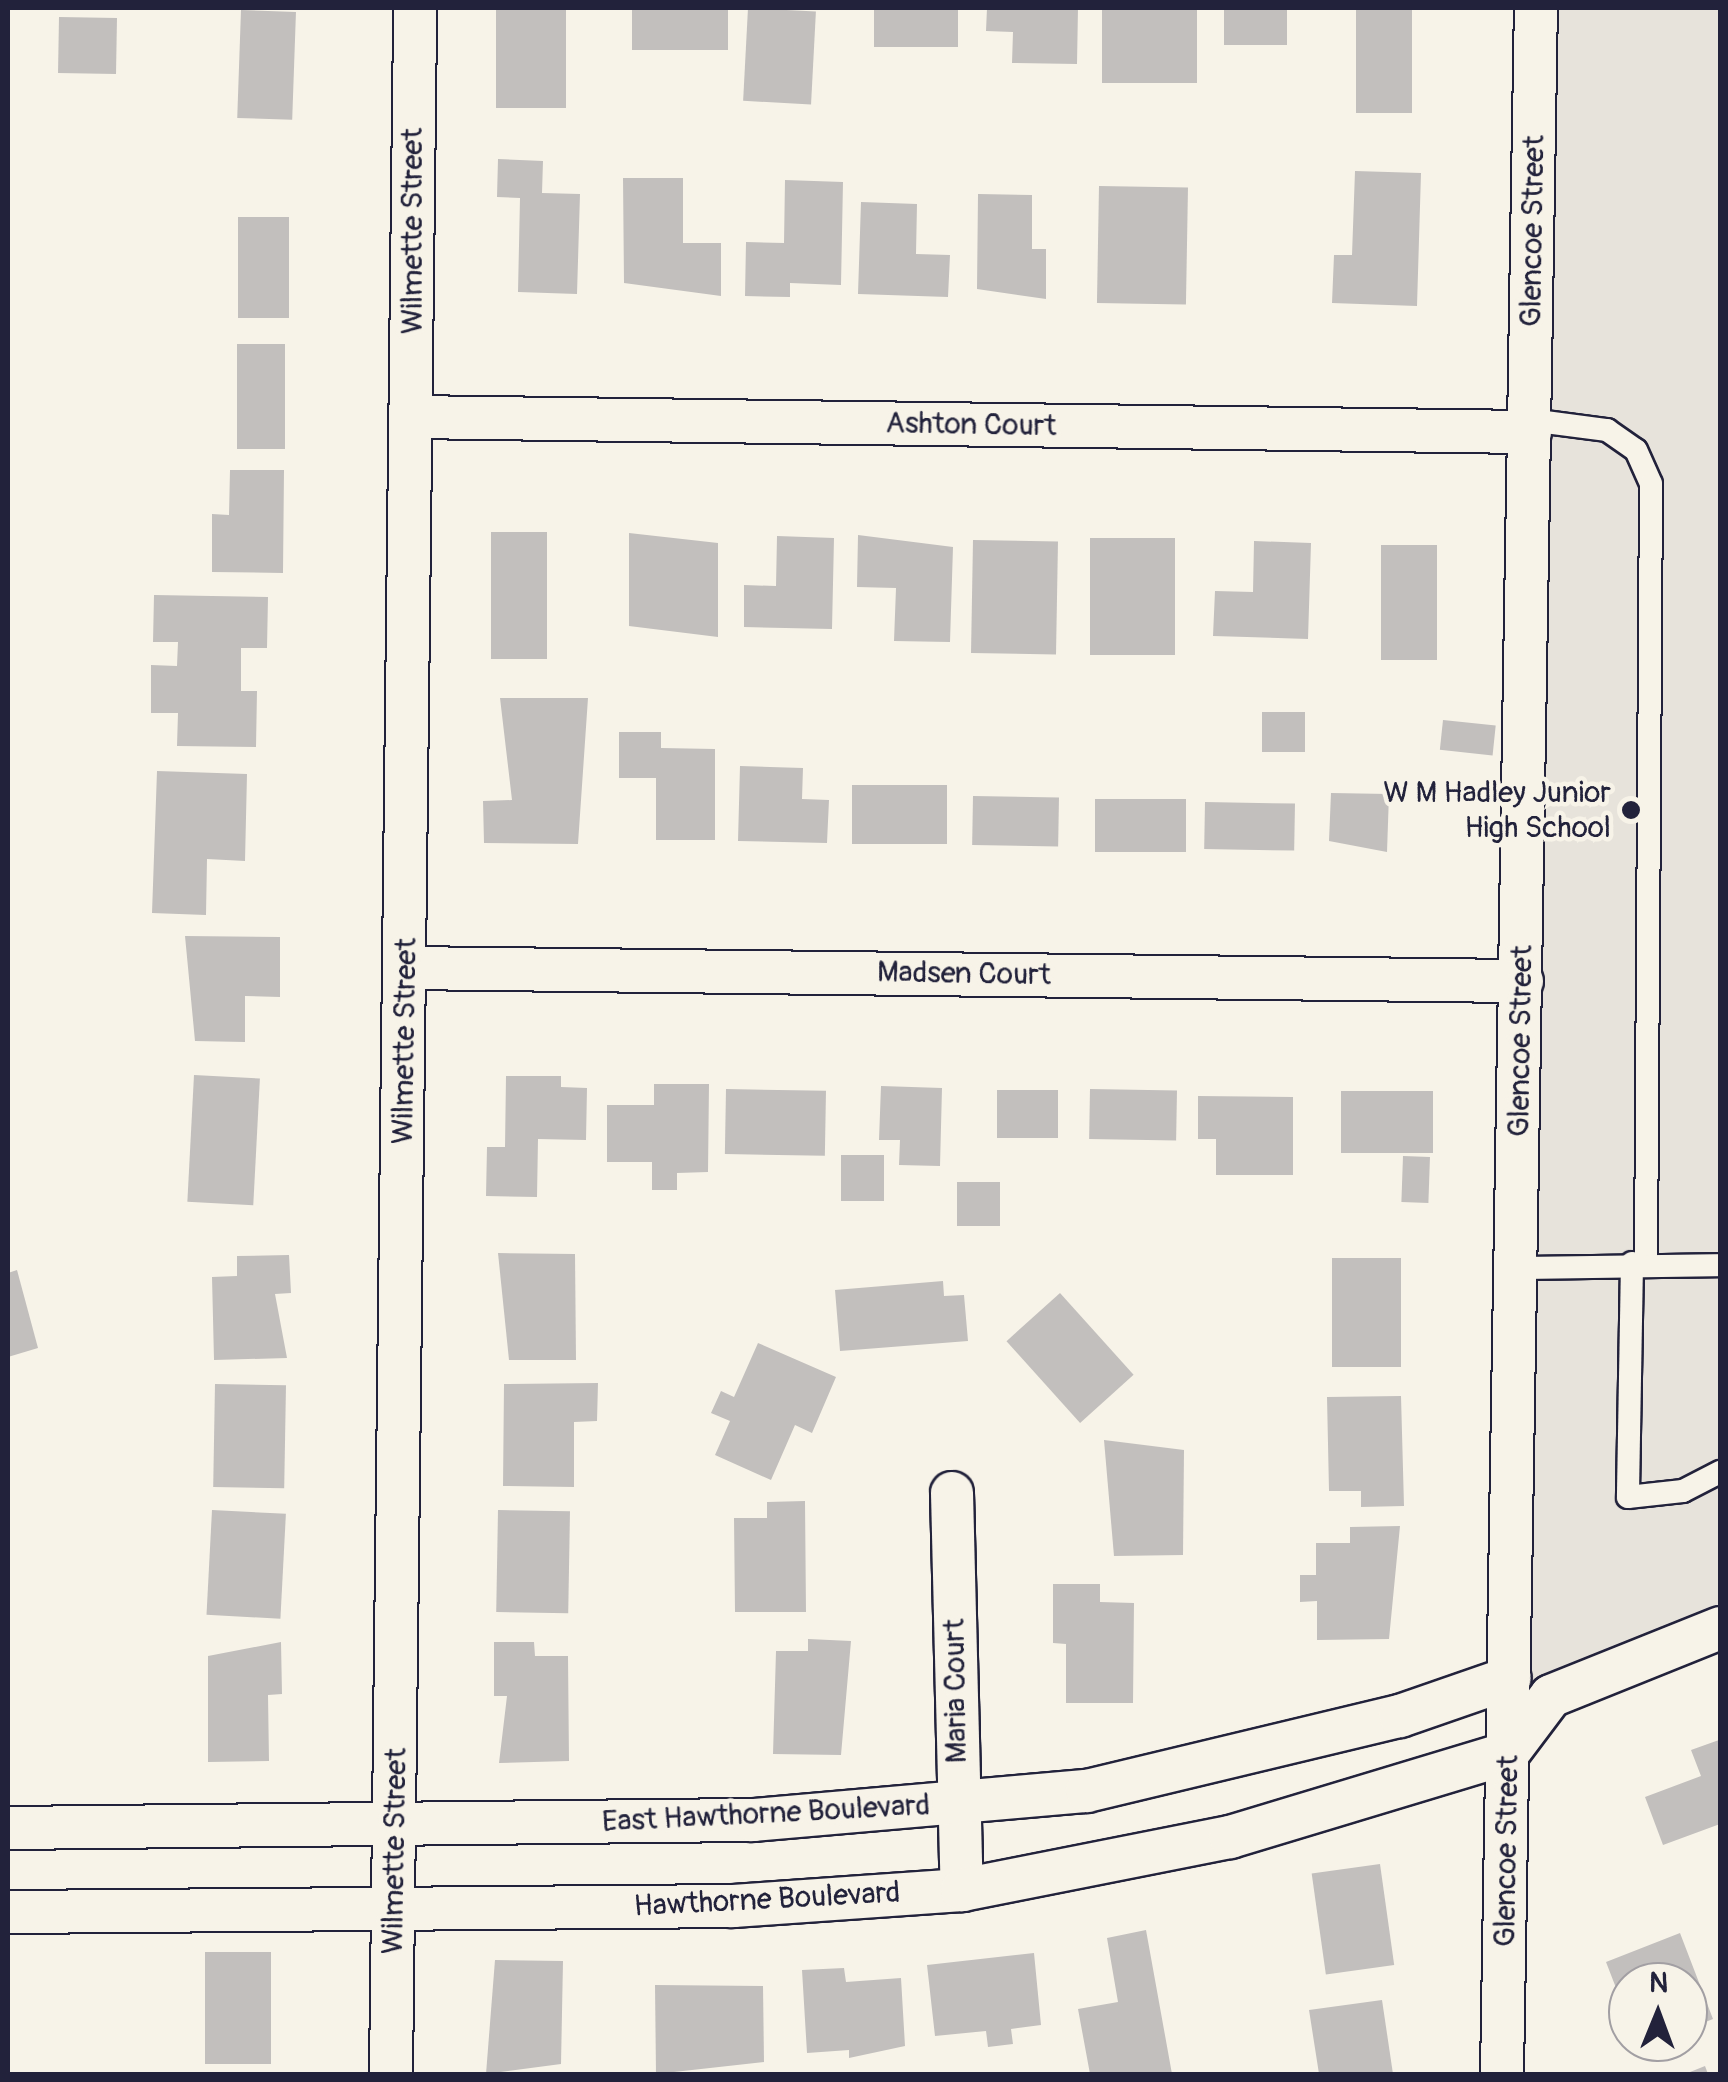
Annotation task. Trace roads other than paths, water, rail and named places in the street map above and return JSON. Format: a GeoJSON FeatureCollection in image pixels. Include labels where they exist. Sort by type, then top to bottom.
{"type":"FeatureCollection","features":[{"type":"Feature","properties":{"kind":"street","name":"Wilmette Street"},"geometry":{"type":"LineString","coordinates":[[391,2074],[397,1828],[415,8]]}},
{"type":"Feature","properties":{"kind":"street","name":"Glencoe Street"},"geometry":{"type":"LineString","coordinates":[[1502,2074],[1536,8]]}},
{"type":"Feature","properties":{"kind":"street","name":"Ashton Court"},"geometry":{"type":"LineString","coordinates":[[411,417],[1530,426]]}},
{"type":"Feature","properties":{"kind":"street","name":"Madsen Court"},"geometry":{"type":"LineString","coordinates":[[405,968],[1522,980]]}},
{"type":"Feature","properties":{"kind":"street","name":"Maria Court"},"geometry":{"type":"LineString","coordinates":[[952,1493],[962,1890]]}},
{"type":"Feature","properties":{"kind":"street"},"geometry":{"type":"LineString","coordinates":[[1508,1753],[1552,1696],[1720,1628]]}},
{"type":"Feature","properties":{"kind":"street","name":"East Hawthorne Boulevard"},"geometry":{"type":"LineString","coordinates":[[8,1828],[397,1828],[753,1820],[1087,1791],[1248,1756],[1510,1678]]}},
{"type":"Feature","properties":{"kind":"street","name":"Hawthorne Boulevard"},"geometry":{"type":"LineString","coordinates":[[8,1912],[733,1906],[962,1890],[1230,1837],[1508,1753]]}},
{"type":"Feature","properties":{"kind":"lane"},"geometry":{"type":"LineString","coordinates":[[1530,426],[1606,430],[1636,450],[1651,484],[1639,1264],[1628,1497],[1682,1491],[1720,1472]]}},
{"type":"Feature","properties":{"kind":"lane"},"geometry":{"type":"LineString","coordinates":[[1517,1268],[1720,1266]]}},
{"type":"Feature","properties":{"kind":"place","name":"W M Hadley Junior High School"},"geometry":{"type":"Point","coordinates":[1631,810]}}]}
